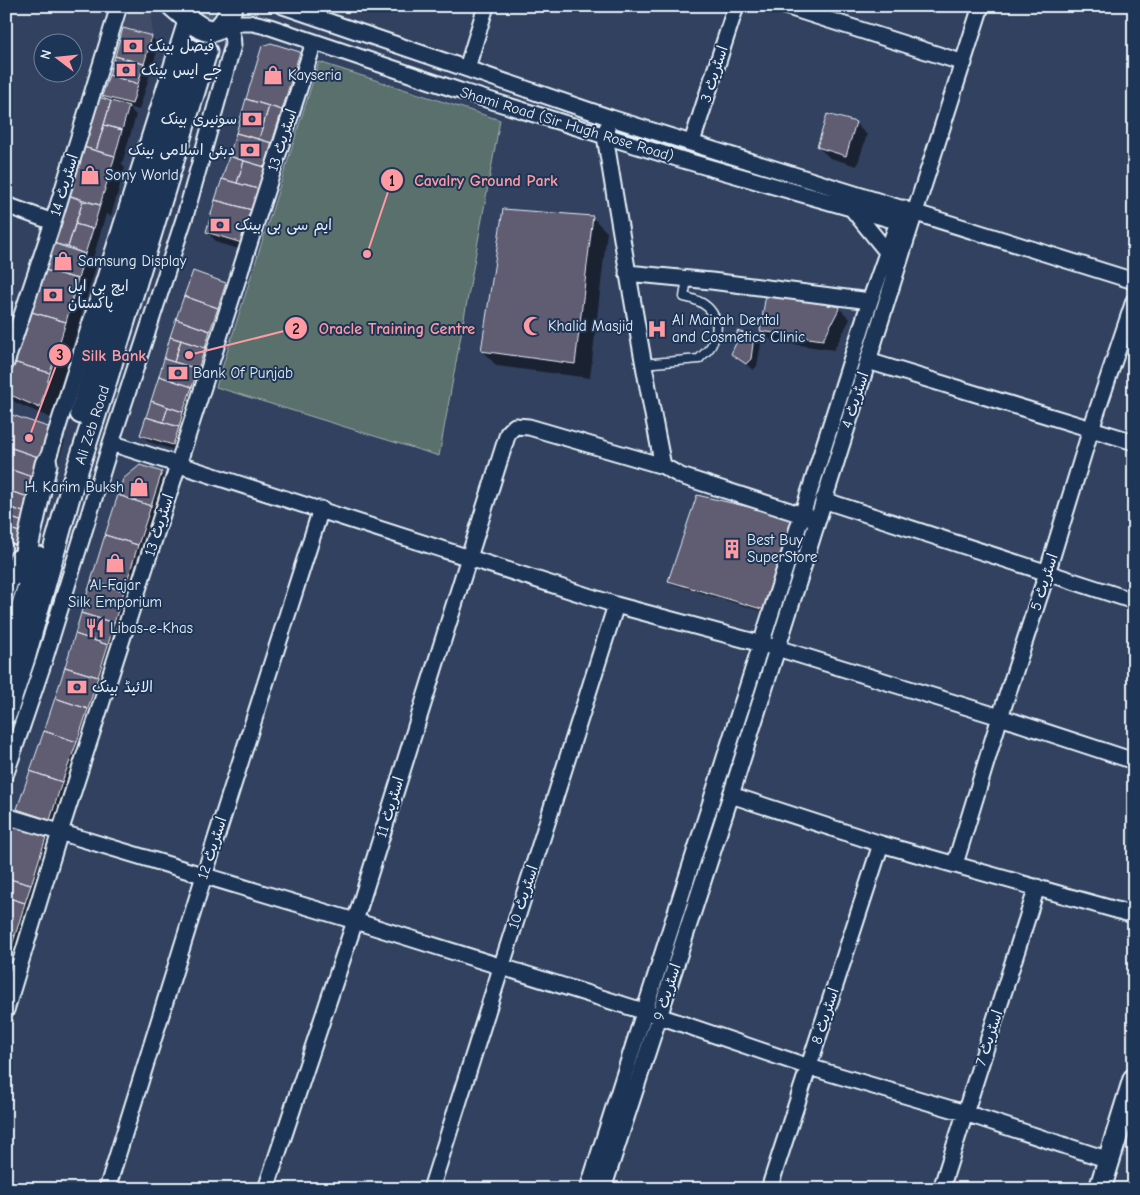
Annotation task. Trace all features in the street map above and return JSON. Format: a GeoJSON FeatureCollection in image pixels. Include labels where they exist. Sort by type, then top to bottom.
{"type":"FeatureCollection","features":[{"type":"Feature","properties":{"kind":"main road"},"geometry":{"type":"LineString","coordinates":[[183,10],[199,27],[210,30],[216,30],[228,15]]}},
{"type":"Feature","properties":{"kind":"main road","name":"Ali Zeb Road"},"geometry":{"type":"LineString","coordinates":[[6,713],[60,483],[198,51],[107,378],[20,655]]}},
{"type":"Feature","properties":{"kind":"main road"},"geometry":{"type":"LineString","coordinates":[[20,655],[20,579],[46,464]]}},
{"type":"Feature","properties":{"kind":"main road"},"geometry":{"type":"LineString","coordinates":[[6,612],[60,483]]}},
{"type":"Feature","properties":{"kind":"main road"},"geometry":{"type":"LineString","coordinates":[[1105,1188],[1109,1160],[1134,1079]]}},
{"type":"Feature","properties":{"kind":"street","name":"اسٹریٹ 14"},"geometry":{"type":"LineString","coordinates":[[6,363],[53,222],[118,6]]}},
{"type":"Feature","properties":{"kind":"street","name":"Shami Road (Sir Hugh Rose Road)"},"geometry":{"type":"LineString","coordinates":[[283,6],[611,118],[692,142],[907,217]]}},
{"type":"Feature","properties":{"kind":"street"},"geometry":{"type":"LineString","coordinates":[[467,68],[486,6]]}},
{"type":"Feature","properties":{"kind":"street","name":"اسٹریٹ 3"},"geometry":{"type":"LineString","coordinates":[[692,142],[736,6]]}},
{"type":"Feature","properties":{"kind":"street"},"geometry":{"type":"LineString","coordinates":[[785,6],[964,63]]}},
{"type":"Feature","properties":{"kind":"street","name":"اسٹریٹ 4"},"geometry":{"type":"LineString","coordinates":[[811,518],[823,500],[868,361],[907,217],[964,63],[981,6]]}},
{"type":"Feature","properties":{"kind":"street"},"geometry":{"type":"LineString","coordinates":[[6,595],[183,10]]}},
{"type":"Feature","properties":{"kind":"street"},"geometry":{"type":"LineString","coordinates":[[6,773],[20,655],[111,442],[186,213],[233,45],[228,15]]}},
{"type":"Feature","properties":{"kind":"street","name":"Shami Road (Sir Hugh Rose Road)"},"geometry":{"type":"LineString","coordinates":[[228,15],[242,22],[260,24],[460,91],[853,210],[907,217]]}},
{"type":"Feature","properties":{"kind":"street","name":"اسٹریٹ 13"},"geometry":{"type":"LineString","coordinates":[[6,1010],[60,832],[314,42]]}},
{"type":"Feature","properties":{"kind":"street"},"geometry":{"type":"LineString","coordinates":[[611,118],[605,136],[642,364],[663,466],[681,476],[811,518]]}},
{"type":"Feature","properties":{"kind":"street"},"geometry":{"type":"LineString","coordinates":[[6,205],[53,222]]}},
{"type":"Feature","properties":{"kind":"street"},"geometry":{"type":"LineString","coordinates":[[853,210],[888,253]]}},
{"type":"Feature","properties":{"kind":"street"},"geometry":{"type":"LineString","coordinates":[[588,1189],[652,1014],[811,518],[870,301],[888,253],[907,217],[1134,281]]}},
{"type":"Feature","properties":{"kind":"street"},"geometry":{"type":"LineString","coordinates":[[627,273],[870,301]]}},
{"type":"Feature","properties":{"kind":"street","name":"اسٹریٹ 5"},"geometry":{"type":"LineString","coordinates":[[955,864],[1091,429],[1134,301]]}},
{"type":"Feature","properties":{"kind":"street"},"geometry":{"type":"LineString","coordinates":[[868,361],[1134,442]]}},
{"type":"Feature","properties":{"kind":"street","name":"اسٹریٹ 11"},"geometry":{"type":"LineString","coordinates":[[266,1189],[354,921],[508,433],[515,426],[529,427],[663,466]]}},
{"type":"Feature","properties":{"kind":"street"},"geometry":{"type":"LineString","coordinates":[[111,442],[616,605],[769,647],[1000,717],[1134,761]]}},
{"type":"Feature","properties":{"kind":"street"},"geometry":{"type":"LineString","coordinates":[[823,500],[1134,601]]}},
{"type":"Feature","properties":{"kind":"street","name":"اسٹریٹ 12"},"geometry":{"type":"LineString","coordinates":[[107,1189],[321,509]]}},
{"type":"Feature","properties":{"kind":"street","name":"اسٹریٹ 10"},"geometry":{"type":"LineString","coordinates":[[431,1189],[616,605]]}},
{"type":"Feature","properties":{"kind":"street"},"geometry":{"type":"LineString","coordinates":[[769,647],[731,795],[881,844],[1134,915]]}},
{"type":"Feature","properties":{"kind":"street","name":"اسٹریٹ 9"},"geometry":{"type":"LineString","coordinates":[[603,1189],[652,1014],[731,795]]}},
{"type":"Feature","properties":{"kind":"street"},"geometry":{"type":"LineString","coordinates":[[6,816],[354,921],[652,1014],[809,1067],[965,1113],[1109,1160]]}},
{"type":"Feature","properties":{"kind":"street","name":"اسٹریٹ 8"},"geometry":{"type":"LineString","coordinates":[[769,1189],[881,844]]}},
{"type":"Feature","properties":{"kind":"street","name":"اسٹریٹ 7"},"geometry":{"type":"LineString","coordinates":[[941,1189],[1037,888]]}},
{"type":"Feature","properties":{"kind":"lane"},"geometry":{"type":"LineString","coordinates":[[642,364],[699,359],[712,345],[717,330],[716,318],[710,309],[696,299],[684,297],[687,279]]}},
{"type":"Feature","properties":{"kind":"shaded area"},"geometry":{"type":"Polygon","coordinates":[[[130,6],[150,6],[152,13],[152,36],[123,28],[130,6]]]}},
{"type":"Feature","properties":{"kind":"green space"},"geometry":{"type":"Polygon","coordinates":[[[319,62],[500,120],[439,456],[216,387],[319,62]]]}},
{"type":"Feature","properties":{"kind":"building","name":"فیصل بینک"},"geometry":{"type":"Polygon","coordinates":[[[123,28],[152,36],[144,64],[115,56],[123,28]]]}},
{"type":"Feature","properties":{"kind":"building","name":"Kayseria"},"geometry":{"type":"Polygon","coordinates":[[[271,43],[300,52],[282,110],[246,99],[262,46],[271,43]]]}},
{"type":"Feature","properties":{"kind":"building","name":"جے ایس بینک"},"geometry":{"type":"Polygon","coordinates":[[[115,56],[144,64],[138,84],[109,75],[115,56]]]}},
{"type":"Feature","properties":{"kind":"building"},"geometry":{"type":"Polygon","coordinates":[[[109,75],[138,84],[132,104],[102,96],[109,75]]]}},
{"type":"Feature","properties":{"kind":"building"},"geometry":{"type":"Polygon","coordinates":[[[96,96],[111,101],[96,151],[80,146],[96,96]]]}},
{"type":"Feature","properties":{"kind":"building","name":"سونیری بینک"},"geometry":{"type":"Polygon","coordinates":[[[246,99],[269,106],[259,139],[236,133],[246,99]]]}},
{"type":"Feature","properties":{"kind":"building"},"geometry":{"type":"Polygon","coordinates":[[[111,101],[129,106],[122,130],[104,125],[111,101]]]}},
{"type":"Feature","properties":{"kind":"building"},"geometry":{"type":"Polygon","coordinates":[[[269,106],[282,110],[272,143],[259,139],[269,106]]]}},
{"type":"Feature","properties":{"kind":"building"},"geometry":{"type":"Polygon","coordinates":[[[827,114],[856,122],[846,156],[817,147],[827,114]]]}},
{"type":"Feature","properties":{"kind":"building"},"geometry":{"type":"Polygon","coordinates":[[[104,125],[122,130],[115,156],[96,151],[104,125]]]}},
{"type":"Feature","properties":{"kind":"building","name":"دبئی اسلامی بینک"},"geometry":{"type":"Polygon","coordinates":[[[236,133],[272,143],[265,167],[229,156],[236,133]]]}},
{"type":"Feature","properties":{"kind":"building","name":"Sony World"},"geometry":{"type":"Polygon","coordinates":[[[80,146],[115,156],[100,205],[65,194],[80,146]]]}},
{"type":"Feature","properties":{"kind":"building"},"geometry":{"type":"Polygon","coordinates":[[[229,156],[244,161],[237,183],[222,179],[229,156]]]}},
{"type":"Feature","properties":{"kind":"building"},"geometry":{"type":"Polygon","coordinates":[[[244,161],[265,167],[258,189],[237,183],[244,161]]]}},
{"type":"Feature","properties":{"kind":"building"},"geometry":{"type":"Polygon","coordinates":[[[222,179],[258,189],[252,210],[215,200],[222,179]]]}},
{"type":"Feature","properties":{"kind":"building"},"geometry":{"type":"Polygon","coordinates":[[[65,194],[83,201],[68,247],[50,242],[65,194]]]}},
{"type":"Feature","properties":{"kind":"building"},"geometry":{"type":"Polygon","coordinates":[[[215,200],[252,210],[242,243],[206,232],[215,200]]]}},
{"type":"Feature","properties":{"kind":"building"},"geometry":{"type":"Polygon","coordinates":[[[83,201],[100,205],[93,229],[75,224],[83,201]]]}},
{"type":"Feature","properties":{"kind":"building"},"geometry":{"type":"Polygon","coordinates":[[[503,209],[593,216],[575,364],[481,351],[503,209]]]}},
{"type":"Feature","properties":{"kind":"building"},"geometry":{"type":"Polygon","coordinates":[[[75,224],[93,229],[85,254],[68,247],[75,224]]]}},
{"type":"Feature","properties":{"kind":"building","name":"Samsung Display"},"geometry":{"type":"Polygon","coordinates":[[[50,242],[85,254],[78,279],[41,269],[50,242]]]}},
{"type":"Feature","properties":{"kind":"building","name":"ایچ بی ایل پاکستان"},"geometry":{"type":"Polygon","coordinates":[[[41,269],[78,279],[66,322],[28,311],[41,269]]]}},
{"type":"Feature","properties":{"kind":"building"},"geometry":{"type":"Polygon","coordinates":[[[193,271],[226,283],[218,308],[184,296],[193,271]]]}},
{"type":"Feature","properties":{"kind":"building"},"geometry":{"type":"Polygon","coordinates":[[[766,294],[840,307],[823,340],[760,331],[766,294]]]}},
{"type":"Feature","properties":{"kind":"building"},"geometry":{"type":"Polygon","coordinates":[[[184,296],[218,308],[210,331],[176,319],[184,296]]]}},
{"type":"Feature","properties":{"kind":"building"},"geometry":{"type":"Polygon","coordinates":[[[28,311],[66,322],[50,373],[13,362],[28,311]]]}},
{"type":"Feature","properties":{"kind":"building"},"geometry":{"type":"Polygon","coordinates":[[[176,319],[210,331],[205,348],[170,337],[176,319]]]}},
{"type":"Feature","properties":{"kind":"building"},"geometry":{"type":"Polygon","coordinates":[[[737,331],[754,336],[751,359],[746,364],[731,354],[737,341],[737,331]]]}},
{"type":"Feature","properties":{"kind":"building"},"geometry":{"type":"Polygon","coordinates":[[[170,337],[181,340],[174,362],[164,359],[170,337]]]}},
{"type":"Feature","properties":{"kind":"building"},"geometry":{"type":"Polygon","coordinates":[[[181,340],[205,348],[198,369],[174,362],[181,340]]]}},
{"type":"Feature","properties":{"kind":"building","name":"Bank Of Punjab"},"geometry":{"type":"Polygon","coordinates":[[[164,359],[198,369],[192,387],[159,376],[164,359]]]}},
{"type":"Feature","properties":{"kind":"building"},"geometry":{"type":"Polygon","coordinates":[[[13,362],[50,373],[40,408],[6,393],[6,384],[13,362]]]}},
{"type":"Feature","properties":{"kind":"building"},"geometry":{"type":"Polygon","coordinates":[[[159,376],[192,387],[183,412],[151,401],[159,376]]]}},
{"type":"Feature","properties":{"kind":"building"},"geometry":{"type":"Polygon","coordinates":[[[151,401],[168,407],[163,422],[146,417],[151,401]]]}},
{"type":"Feature","properties":{"kind":"building"},"geometry":{"type":"Polygon","coordinates":[[[168,407],[183,412],[179,427],[163,422],[168,407]]]}},
{"type":"Feature","properties":{"kind":"building"},"geometry":{"type":"Polygon","coordinates":[[[6,413],[54,429],[44,459],[6,446],[6,413]]]}},
{"type":"Feature","properties":{"kind":"building"},"geometry":{"type":"Polygon","coordinates":[[[146,417],[179,427],[173,445],[140,435],[146,417]]]}},
{"type":"Feature","properties":{"kind":"building"},"geometry":{"type":"Polygon","coordinates":[[[6,446],[44,459],[38,479],[6,468],[6,446]]]}},
{"type":"Feature","properties":{"kind":"building","name":"H. Karim Buksh"},"geometry":{"type":"Polygon","coordinates":[[[140,465],[162,472],[151,506],[118,495],[123,479],[140,465]]]}},
{"type":"Feature","properties":{"kind":"building"},"geometry":{"type":"Polygon","coordinates":[[[12,470],[38,479],[32,498],[6,490],[12,470]]]}},
{"type":"Feature","properties":{"kind":"building"},"geometry":{"type":"Polygon","coordinates":[[[6,490],[32,498],[26,513],[6,506],[6,490]]]}},
{"type":"Feature","properties":{"kind":"building"},"geometry":{"type":"Polygon","coordinates":[[[118,495],[151,506],[138,545],[105,535],[118,495]]]}},
{"type":"Feature","properties":{"kind":"building","name":"Best Buy SuperStore"},"geometry":{"type":"Polygon","coordinates":[[[697,495],[796,518],[768,611],[668,581],[697,495]]]}},
{"type":"Feature","properties":{"kind":"building"},"geometry":{"type":"Polygon","coordinates":[[[6,506],[26,513],[23,522],[6,516],[6,506]]]}},
{"type":"Feature","properties":{"kind":"building"},"geometry":{"type":"Polygon","coordinates":[[[6,516],[23,522],[20,532],[6,528],[6,516]]]}},
{"type":"Feature","properties":{"kind":"building"},"geometry":{"type":"Polygon","coordinates":[[[6,528],[20,532],[15,545],[6,542],[6,528]]]}},
{"type":"Feature","properties":{"kind":"building","name":"Al-Fajar Silk Emporium"},"geometry":{"type":"Polygon","coordinates":[[[105,535],[138,545],[124,591],[91,581],[105,535]]]}},
{"type":"Feature","properties":{"kind":"building"},"geometry":{"type":"Polygon","coordinates":[[[6,542],[15,545],[12,556],[6,554],[6,542]]]}},
{"type":"Feature","properties":{"kind":"building"},"geometry":{"type":"Polygon","coordinates":[[[91,581],[124,591],[114,623],[81,613],[91,581]]]}},
{"type":"Feature","properties":{"kind":"building","name":"Libas-e-Khas"},"geometry":{"type":"Polygon","coordinates":[[[81,613],[114,623],[108,645],[75,634],[81,613]]]}},
{"type":"Feature","properties":{"kind":"building","name":"Libas-e-Khas"},"geometry":{"type":"Polygon","coordinates":[[[75,634],[108,645],[98,677],[65,667],[75,634]]]}},
{"type":"Feature","properties":{"kind":"building","name":"الائیڈ بینک"},"geometry":{"type":"Polygon","coordinates":[[[65,667],[98,677],[88,709],[55,698],[65,667]]]}},
{"type":"Feature","properties":{"kind":"building"},"geometry":{"type":"Polygon","coordinates":[[[55,698],[88,709],[77,742],[44,731],[55,698]]]}},
{"type":"Feature","properties":{"kind":"building"},"geometry":{"type":"Polygon","coordinates":[[[44,731],[77,742],[62,782],[30,771],[44,731]]]}},
{"type":"Feature","properties":{"kind":"building"},"geometry":{"type":"Polygon","coordinates":[[[30,771],[62,782],[50,820],[17,809],[30,771]]]}},
{"type":"Feature","properties":{"kind":"building"},"geometry":{"type":"Polygon","coordinates":[[[11,823],[47,834],[31,885],[6,878],[6,840],[11,823]]]}},
{"type":"Feature","properties":{"kind":"building"},"geometry":{"type":"Polygon","coordinates":[[[6,878],[31,885],[25,903],[6,897],[6,878]]]}},
{"type":"Feature","properties":{"kind":"building"},"geometry":{"type":"Polygon","coordinates":[[[6,897],[25,903],[15,936],[6,933],[6,897]]]}},
{"type":"Feature","properties":{"kind":"building"},"geometry":{"type":"Polygon","coordinates":[[[6,933],[15,936],[8,959],[6,958],[6,933]]]}},
{"type":"Feature","properties":{"kind":"tunnel"},"geometry":{"type":"LineString","coordinates":[[191,50],[205,6]]}},
{"type":"Feature","properties":{"kind":"place","name":"فیصل بینک"},"geometry":{"type":"Point","coordinates":[133,46]}},
{"type":"Feature","properties":{"kind":"place","name":"جے ایس بینک"},"geometry":{"type":"Point","coordinates":[126,70]}},
{"type":"Feature","properties":{"kind":"place","name":"Kayseria"},"geometry":{"type":"Point","coordinates":[273,75]}},
{"type":"Feature","properties":{"kind":"place","name":"سونیری بینک"},"geometry":{"type":"Point","coordinates":[252,119]}},
{"type":"Feature","properties":{"kind":"place","name":"دبئی اسلامی بینک"},"geometry":{"type":"Point","coordinates":[250,150]}},
{"type":"Feature","properties":{"kind":"place","name":"Sony World"},"geometry":{"type":"Point","coordinates":[90,175]}},
{"type":"Feature","properties":{"kind":"place","name":"ایم سی بی بینک"},"geometry":{"type":"Point","coordinates":[220,225]}},
{"type":"Feature","properties":{"kind":"place","name":"Cavalry Ground Park"},"geometry":{"type":"Point","coordinates":[367,254]}},
{"type":"Feature","properties":{"kind":"place","name":"Samsung Display"},"geometry":{"type":"Point","coordinates":[63,261]}},
{"type":"Feature","properties":{"kind":"place","name":"ایچ بی ایل پاکستان"},"geometry":{"type":"Point","coordinates":[53,295]}},
{"type":"Feature","properties":{"kind":"place","name":"Khalid Masjid"},"geometry":{"type":"Point","coordinates":[533,326]}},
{"type":"Feature","properties":{"kind":"place","name":"Al Mairah Dental and Cosmetics Clinic"},"geometry":{"type":"Point","coordinates":[657,329]}},
{"type":"Feature","properties":{"kind":"place","name":"Oracle Training Centre"},"geometry":{"type":"Point","coordinates":[189,355]}},
{"type":"Feature","properties":{"kind":"place","name":"Bank Of Punjab"},"geometry":{"type":"Point","coordinates":[178,373]}},
{"type":"Feature","properties":{"kind":"place","name":"Silk Bank"},"geometry":{"type":"Point","coordinates":[29,438]}},
{"type":"Feature","properties":{"kind":"place","name":"H. Karim Buksh"},"geometry":{"type":"Point","coordinates":[139,487]}},
{"type":"Feature","properties":{"kind":"place","name":"Best Buy SuperStore"},"geometry":{"type":"Point","coordinates":[732,549]}},
{"type":"Feature","properties":{"kind":"place","name":"Al-Fajar Silk Emporium"},"geometry":{"type":"Point","coordinates":[115,563]}},
{"type":"Feature","properties":{"kind":"place","name":"Libas-e-Khas"},"geometry":{"type":"Point","coordinates":[95,628]}},
{"type":"Feature","properties":{"kind":"place","name":"الائیڈ بینک"},"geometry":{"type":"Point","coordinates":[77,687]}}]}
